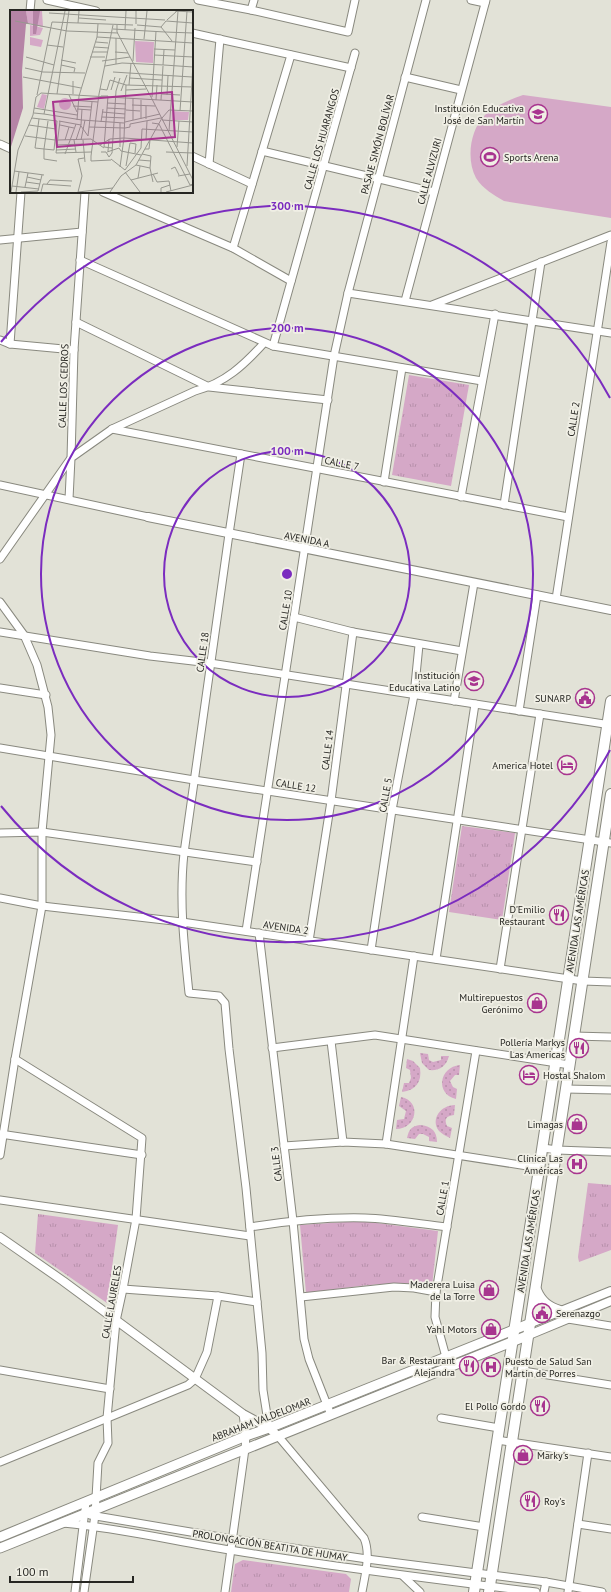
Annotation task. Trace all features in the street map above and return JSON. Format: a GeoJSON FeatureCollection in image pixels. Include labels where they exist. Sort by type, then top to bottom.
{"type":"FeatureCollection","features":[{"type":"Feature","properties":{"kind":"main road","name":"AVENIDA LAS AMÉRICAS"},"geometry":{"type":"LineString","coordinates":[[476,1583],[590,840],[606,763],[611,701]]}},
{"type":"Feature","properties":{"kind":"main road","name":"AVENIDA LAS AMÉRICAS"},"geometry":{"type":"LineString","coordinates":[[490,1585],[513,1443],[574,1036],[607,843],[607,817],[611,794]]}},
{"type":"Feature","properties":{"kind":"main road"},"geometry":{"type":"LineString","coordinates":[[594,815],[607,817]]}},
{"type":"Feature","properties":{"kind":"main road"},"geometry":{"type":"LineString","coordinates":[[536,1290],[539,1298],[547,1306],[560,1311]]}},
{"type":"Feature","properties":{"kind":"main road","name":"ABRAHAM VALDELOMAR"},"geometry":{"type":"LineString","coordinates":[[0,1537],[246,1436],[531,1323]]}},
{"type":"Feature","properties":{"kind":"main road"},"geometry":{"type":"LineString","coordinates":[[0,1548],[62,1523],[92,1513],[245,1449],[529,1335]]}},
{"type":"Feature","properties":{"kind":"main road"},"geometry":{"type":"LineString","coordinates":[[406,1373],[410,1383]]}},
{"type":"Feature","properties":{"kind":"main road"},"geometry":{"type":"LineString","coordinates":[[378,1384],[382,1394]]}},
{"type":"Feature","properties":{"kind":"street"},"geometry":{"type":"LineString","coordinates":[[30,10],[31,0]]}},
{"type":"Feature","properties":{"kind":"street"},"geometry":{"type":"LineString","coordinates":[[47,0],[92,10]]}},
{"type":"Feature","properties":{"kind":"street"},"geometry":{"type":"LineString","coordinates":[[198,0],[252,10],[348,32],[355,0]]}},
{"type":"Feature","properties":{"kind":"street"},"geometry":{"type":"LineString","coordinates":[[252,10],[254,0]]}},
{"type":"Feature","properties":{"kind":"street","name":"PASAJE SIMÓN BOLÍVAR"},"geometry":{"type":"LineString","coordinates":[[348,293],[426,0]]}},
{"type":"Feature","properties":{"kind":"street"},"geometry":{"type":"LineString","coordinates":[[471,0],[486,2]]}},
{"type":"Feature","properties":{"kind":"street","name":"CALLE ALVIZURI"},"geometry":{"type":"LineString","coordinates":[[404,301],[486,2]]}},
{"type":"Feature","properties":{"kind":"street"},"geometry":{"type":"LineString","coordinates":[[193,33],[351,68]]}},
{"type":"Feature","properties":{"kind":"street"},"geometry":{"type":"LineString","coordinates":[[210,164],[220,39]]}},
{"type":"Feature","properties":{"kind":"street","name":"CALLE LOS HUARANGOS"},"geometry":{"type":"LineString","coordinates":[[273,346],[355,53]]}},
{"type":"Feature","properties":{"kind":"street"},"geometry":{"type":"LineString","coordinates":[[233,248],[291,55]]}},
{"type":"Feature","properties":{"kind":"street"},"geometry":{"type":"LineString","coordinates":[[405,77],[461,90]]}},
{"type":"Feature","properties":{"kind":"street"},"geometry":{"type":"LineString","coordinates":[[0,144],[10,149]]}},
{"type":"Feature","properties":{"kind":"street"},"geometry":{"type":"LineString","coordinates":[[262,151],[434,192]]}},
{"type":"Feature","properties":{"kind":"street"},"geometry":{"type":"LineString","coordinates":[[193,156],[252,184]]}},
{"type":"Feature","properties":{"kind":"street"},"geometry":{"type":"LineString","coordinates":[[10,344],[20,193]]}},
{"type":"Feature","properties":{"kind":"street","name":"CALLE LOS CEDROS"},"geometry":{"type":"LineString","coordinates":[[71,458],[74,350],[85,193]]}},
{"type":"Feature","properties":{"kind":"street"},"geometry":{"type":"LineString","coordinates":[[106,193],[233,248],[291,281]]}},
{"type":"Feature","properties":{"kind":"street"},"geometry":{"type":"LineString","coordinates":[[0,240],[82,232]]}},
{"type":"Feature","properties":{"kind":"street"},"geometry":{"type":"LineString","coordinates":[[432,305],[611,235]]}},
{"type":"Feature","properties":{"kind":"street","name":"CALLE 2"},"geometry":{"type":"LineString","coordinates":[[556,599],[611,242]]}},
{"type":"Feature","properties":{"kind":"street"},"geometry":{"type":"LineString","coordinates":[[80,260],[273,346],[482,381]]}},
{"type":"Feature","properties":{"kind":"street"},"geometry":{"type":"LineString","coordinates":[[504,505],[541,262]]}},
{"type":"Feature","properties":{"kind":"street"},"geometry":{"type":"LineString","coordinates":[[348,293],[495,314],[611,333]]}},
{"type":"Feature","properties":{"kind":"street","name":"CALLE 10"},"geometry":{"type":"LineString","coordinates":[[246,932],[334,356],[348,293]]}},
{"type":"Feature","properties":{"kind":"street"},"geometry":{"type":"LineString","coordinates":[[461,497],[495,314]]}},
{"type":"Feature","properties":{"kind":"street"},"geometry":{"type":"LineString","coordinates":[[76,322],[209,388]]}},
{"type":"Feature","properties":{"kind":"street"},"geometry":{"type":"LineString","coordinates":[[0,340],[10,344],[74,350]]}},
{"type":"Feature","properties":{"kind":"street"},"geometry":{"type":"LineString","coordinates":[[209,388],[238,370],[264,343]]}},
{"type":"Feature","properties":{"kind":"street"},"geometry":{"type":"LineString","coordinates":[[384,482],[402,368]]}},
{"type":"Feature","properties":{"kind":"street"},"geometry":{"type":"LineString","coordinates":[[0,559],[71,458],[112,429],[196,391],[209,388],[328,400]]}},
{"type":"Feature","properties":{"kind":"street","name":"CALLE 7"},"geometry":{"type":"LineString","coordinates":[[112,429],[568,517]]}},
{"type":"Feature","properties":{"kind":"street","name":"CALLE 18"},"geometry":{"type":"LineString","coordinates":[[241,454],[184,853],[182,870],[182,922],[189,993],[220,996],[225,1003],[250,1226]]}},
{"type":"Feature","properties":{"kind":"street"},"geometry":{"type":"LineString","coordinates":[[69,499],[71,458]]}},
{"type":"Feature","properties":{"kind":"street","name":"AVENIDA A"},"geometry":{"type":"LineString","coordinates":[[0,485],[229,534],[611,610]]}},
{"type":"Feature","properties":{"kind":"street"},"geometry":{"type":"LineString","coordinates":[[454,701],[474,583]]}},
{"type":"Feature","properties":{"kind":"street"},"geometry":{"type":"LineString","coordinates":[[519,711],[537,595]]}},
{"type":"Feature","properties":{"kind":"street"},"geometry":{"type":"LineString","coordinates":[[0,602],[24,636],[37,665],[46,695],[50,724],[49,756],[42,832],[42,906],[2,1134],[0,1155]]}},
{"type":"Feature","properties":{"kind":"street"},"geometry":{"type":"LineString","coordinates":[[294,617],[353,632],[462,651]]}},
{"type":"Feature","properties":{"kind":"street"},"geometry":{"type":"LineString","coordinates":[[0,632],[609,725]]}},
{"type":"Feature","properties":{"kind":"street","name":"CALLE 14"},"geometry":{"type":"LineString","coordinates":[[309,941],[331,801],[353,632]]}},
{"type":"Feature","properties":{"kind":"street","name":"CALLE 5"},"geometry":{"type":"LineString","coordinates":[[371,950],[392,810],[414,695],[420,644]]}},
{"type":"Feature","properties":{"kind":"street"},"geometry":{"type":"LineString","coordinates":[[0,688],[46,695]]}},
{"type":"Feature","properties":{"kind":"street"},"geometry":{"type":"LineString","coordinates":[[436,959],[475,704]]}},
{"type":"Feature","properties":{"kind":"street"},"geometry":{"type":"LineString","coordinates":[[500,969],[540,714]]}},
{"type":"Feature","properties":{"kind":"street","name":"CALLE 12"},"geometry":{"type":"LineString","coordinates":[[0,748],[194,780],[607,843]]}},
{"type":"Feature","properties":{"kind":"street"},"geometry":{"type":"LineString","coordinates":[[0,833],[42,832],[257,862]]}},
{"type":"Feature","properties":{"kind":"street","name":"AVENIDA 2"},"geometry":{"type":"LineString","coordinates":[[0,898],[42,906],[182,922],[568,979],[611,982]]}},
{"type":"Feature","properties":{"kind":"street","name":"CALLE 3"},"geometry":{"type":"LineString","coordinates":[[259,933],[293,1221],[306,1349],[331,1415]]}},
{"type":"Feature","properties":{"kind":"street"},"geometry":{"type":"LineString","coordinates":[[386,1144],[414,956]]}},
{"type":"Feature","properties":{"kind":"street"},"geometry":{"type":"LineString","coordinates":[[272,1048],[375,1035],[570,1065]]}},
{"type":"Feature","properties":{"kind":"street"},"geometry":{"type":"LineString","coordinates":[[574,1036],[611,1037]]}},
{"type":"Feature","properties":{"kind":"street"},"geometry":{"type":"LineString","coordinates":[[331,1041],[343,1142]]}},
{"type":"Feature","properties":{"kind":"street","name":"CALLE 1"},"geometry":{"type":"LineString","coordinates":[[446,1357],[436,1318],[436,1292],[476,1051]]}},
{"type":"Feature","properties":{"kind":"street","name":"CALLE LAURELES"},"geometry":{"type":"LineString","coordinates":[[15,1059],[142,1138],[142,1155],[136,1219],[116,1320],[107,1418],[108,1443],[98,1463],[96,1498],[92,1513]]}},
{"type":"Feature","properties":{"kind":"street"},"geometry":{"type":"LineString","coordinates":[[566,1089],[611,1090]]}},
{"type":"Feature","properties":{"kind":"street"},"geometry":{"type":"LineString","coordinates":[[2,1134],[142,1155]]}},
{"type":"Feature","properties":{"kind":"street"},"geometry":{"type":"LineString","coordinates":[[284,1146],[343,1142],[386,1144],[540,1168]]}},
{"type":"Feature","properties":{"kind":"street"},"geometry":{"type":"LineString","coordinates":[[543,1148],[611,1152]]}},
{"type":"Feature","properties":{"kind":"street"},"geometry":{"type":"LineString","coordinates":[[0,1200],[250,1236]]}},
{"type":"Feature","properties":{"kind":"street"},"geometry":{"type":"LineString","coordinates":[[269,1428],[263,1390],[262,1353],[250,1226],[293,1221],[367,1218],[447,1227]]}},
{"type":"Feature","properties":{"kind":"street"},"geometry":{"type":"LineString","coordinates":[[2,1240],[63,1281],[243,1414],[269,1428],[278,1436],[364,1538],[367,1546],[367,1559],[362,1592]]}},
{"type":"Feature","properties":{"kind":"street"},"geometry":{"type":"LineString","coordinates":[[301,1297],[394,1287],[414,1288],[436,1292]]}},
{"type":"Feature","properties":{"kind":"street"},"geometry":{"type":"LineString","coordinates":[[123,1290],[218,1296],[257,1302]]}},
{"type":"Feature","properties":{"kind":"street"},"geometry":{"type":"LineString","coordinates":[[531,1323],[611,1291]]}},
{"type":"Feature","properties":{"kind":"street"},"geometry":{"type":"LineString","coordinates":[[0,1462],[188,1385],[195,1379],[207,1352],[218,1296]]}},
{"type":"Feature","properties":{"kind":"street"},"geometry":{"type":"LineString","coordinates":[[529,1335],[610,1304]]}},
{"type":"Feature","properties":{"kind":"street"},"geometry":{"type":"LineString","coordinates":[[568,1319],[611,1326]]}},
{"type":"Feature","properties":{"kind":"street"},"geometry":{"type":"LineString","coordinates":[[0,1370],[110,1389]]}},
{"type":"Feature","properties":{"kind":"street"},"geometry":{"type":"LineString","coordinates":[[523,1371],[611,1385]]}},
{"type":"Feature","properties":{"kind":"street"},"geometry":{"type":"LineString","coordinates":[[225,1592],[245,1449],[246,1436],[243,1414]]}},
{"type":"Feature","properties":{"kind":"street"},"geometry":{"type":"LineString","coordinates":[[441,1418],[499,1428]]}},
{"type":"Feature","properties":{"kind":"street"},"geometry":{"type":"LineString","coordinates":[[497,1440],[611,1457]]}},
{"type":"Feature","properties":{"kind":"street"},"geometry":{"type":"LineString","coordinates":[[568,1589],[588,1453]]}},
{"type":"Feature","properties":{"kind":"street"},"geometry":{"type":"LineString","coordinates":[[84,1592],[93,1526],[92,1513],[86,1502]]}},
{"type":"Feature","properties":{"kind":"street"},"geometry":{"type":"LineString","coordinates":[[75,1592],[84,1525],[92,1513]]}},
{"type":"Feature","properties":{"kind":"street","name":"PROLONGACIÓN BEATITA DE HUMAY"},"geometry":{"type":"LineString","coordinates":[[92,1513],[232,1539],[367,1559],[476,1583]]}},
{"type":"Feature","properties":{"kind":"street"},"geometry":{"type":"LineString","coordinates":[[422,1517],[484,1527]]}},
{"type":"Feature","properties":{"kind":"street","name":"PROLONGACIÓN BEATITA DE HUMAY"},"geometry":{"type":"LineString","coordinates":[[62,1523],[93,1526],[231,1550],[403,1576],[476,1583]]}},
{"type":"Feature","properties":{"kind":"street"},"geometry":{"type":"LineString","coordinates":[[578,1524],[611,1529]]}},
{"type":"Feature","properties":{"kind":"street"},"geometry":{"type":"LineString","coordinates":[[403,1576],[420,1592]]}},
{"type":"Feature","properties":{"kind":"street"},"geometry":{"type":"LineString","coordinates":[[544,1592],[546,1582]]}},
{"type":"Feature","properties":{"kind":"street"},"geometry":{"type":"LineString","coordinates":[[476,1583],[490,1585],[546,1582],[568,1589],[602,1592]]}},
{"type":"Feature","properties":{"kind":"street"},"geometry":{"type":"LineString","coordinates":[[476,1583],[536,1592]]}},
{"type":"Feature","properties":{"kind":"green space"},"geometry":{"type":"Polygon","coordinates":[[[523,95],[611,107],[611,218],[504,201],[485,189],[476,178],[470,154],[476,128],[485,115],[494,108],[523,95]]]}},
{"type":"Feature","properties":{"kind":"green space"},"geometry":{"type":"Polygon","coordinates":[[[409,375],[469,385],[451,486],[392,475],[409,375]]]}},
{"type":"Feature","properties":{"kind":"green space"},"geometry":{"type":"Polygon","coordinates":[[[462,826],[515,833],[502,920],[449,912],[462,826]]]}},
{"type":"Feature","properties":{"kind":"green space"},"geometry":{"type":"Polygon","coordinates":[[[420,1053],[428,1054],[429,1060],[433,1062],[441,1060],[441,1056],[449,1056],[442,1068],[429,1070],[422,1063],[420,1053]]]}},
{"type":"Feature","properties":{"kind":"green space"},"geometry":{"type":"Polygon","coordinates":[[[407,1059],[413,1061],[420,1068],[420,1077],[419,1081],[414,1087],[402,1092],[404,1083],[409,1083],[411,1078],[410,1070],[406,1068],[407,1059]]]}},
{"type":"Feature","properties":{"kind":"green space"},"geometry":{"type":"Polygon","coordinates":[[[460,1065],[459,1075],[455,1075],[450,1081],[453,1087],[457,1089],[456,1099],[449,1096],[445,1092],[442,1087],[442,1081],[448,1070],[460,1065]]]}},
{"type":"Feature","properties":{"kind":"green space"},"geometry":{"type":"Polygon","coordinates":[[[401,1097],[408,1100],[412,1104],[414,1114],[409,1125],[396,1129],[397,1120],[404,1119],[406,1111],[399,1106],[401,1097]]]}},
{"type":"Feature","properties":{"kind":"green space"},"geometry":{"type":"Polygon","coordinates":[[[455,1105],[454,1115],[447,1117],[446,1120],[447,1126],[452,1128],[450,1138],[439,1131],[436,1118],[445,1107],[455,1105]]]}},
{"type":"Feature","properties":{"kind":"green space"},"geometry":{"type":"Polygon","coordinates":[[[420,1125],[430,1128],[435,1132],[437,1142],[429,1141],[429,1137],[423,1134],[419,1134],[415,1139],[407,1138],[411,1128],[420,1125]]]}},
{"type":"Feature","properties":{"kind":"green space"},"geometry":{"type":"Polygon","coordinates":[[[588,1183],[611,1185],[611,1250],[579,1262],[578,1257],[588,1183]]]}},
{"type":"Feature","properties":{"kind":"green space"},"geometry":{"type":"Polygon","coordinates":[[[38,1214],[118,1225],[107,1303],[35,1253],[38,1214]]]}},
{"type":"Feature","properties":{"kind":"green space"},"geometry":{"type":"Polygon","coordinates":[[[369,1222],[438,1231],[432,1286],[401,1283],[306,1293],[300,1225],[369,1222]]]}},
{"type":"Feature","properties":{"kind":"green space"},"geometry":{"type":"Polygon","coordinates":[[[243,1560],[346,1574],[351,1579],[349,1592],[231,1592],[235,1564],[243,1560]]]}},
{"type":"Feature","properties":{"kind":"place","name":"Institución Educativa José de San Martín"},"geometry":{"type":"Point","coordinates":[538,114]}},
{"type":"Feature","properties":{"kind":"place","name":"Sports Arena"},"geometry":{"type":"Point","coordinates":[490,157]}},
{"type":"Feature","properties":{"kind":"place","name":"Institución Educativa Latino"},"geometry":{"type":"Point","coordinates":[474,681]}},
{"type":"Feature","properties":{"kind":"place","name":"SUNARP"},"geometry":{"type":"Point","coordinates":[585,698]}},
{"type":"Feature","properties":{"kind":"place","name":"America Hotel"},"geometry":{"type":"Point","coordinates":[567,765]}},
{"type":"Feature","properties":{"kind":"place","name":"D'Emilio Restaurant"},"geometry":{"type":"Point","coordinates":[559,915]}},
{"type":"Feature","properties":{"kind":"place","name":"Multirepuestos Gerónimo"},"geometry":{"type":"Point","coordinates":[537,1003]}},
{"type":"Feature","properties":{"kind":"place","name":"Pollería Markys Las Americas"},"geometry":{"type":"Point","coordinates":[579,1048]}},
{"type":"Feature","properties":{"kind":"place","name":"Hostal Shalom"},"geometry":{"type":"Point","coordinates":[529,1075]}},
{"type":"Feature","properties":{"kind":"place","name":"Limagas"},"geometry":{"type":"Point","coordinates":[577,1124]}},
{"type":"Feature","properties":{"kind":"place","name":"Clínica Las Américas"},"geometry":{"type":"Point","coordinates":[577,1164]}},
{"type":"Feature","properties":{"kind":"place","name":"Maderera Luisa de la Torre"},"geometry":{"type":"Point","coordinates":[489,1290]}},
{"type":"Feature","properties":{"kind":"place","name":"Serenazgo"},"geometry":{"type":"Point","coordinates":[542,1313]}},
{"type":"Feature","properties":{"kind":"place","name":"Yahl Motors"},"geometry":{"type":"Point","coordinates":[491,1329]}},
{"type":"Feature","properties":{"kind":"place","name":"Bar & Restaurant Alejandra"},"geometry":{"type":"Point","coordinates":[469,1366]}},
{"type":"Feature","properties":{"kind":"place","name":"Puesto de Salud San Martín de Porres"},"geometry":{"type":"Point","coordinates":[491,1367]}},
{"type":"Feature","properties":{"kind":"place","name":"El Pollo Gordo"},"geometry":{"type":"Point","coordinates":[540,1406]}},
{"type":"Feature","properties":{"kind":"place","name":"Marky's"},"geometry":{"type":"Point","coordinates":[523,1455]}},
{"type":"Feature","properties":{"kind":"place","name":"Roy's"},"geometry":{"type":"Point","coordinates":[530,1501]}}]}
